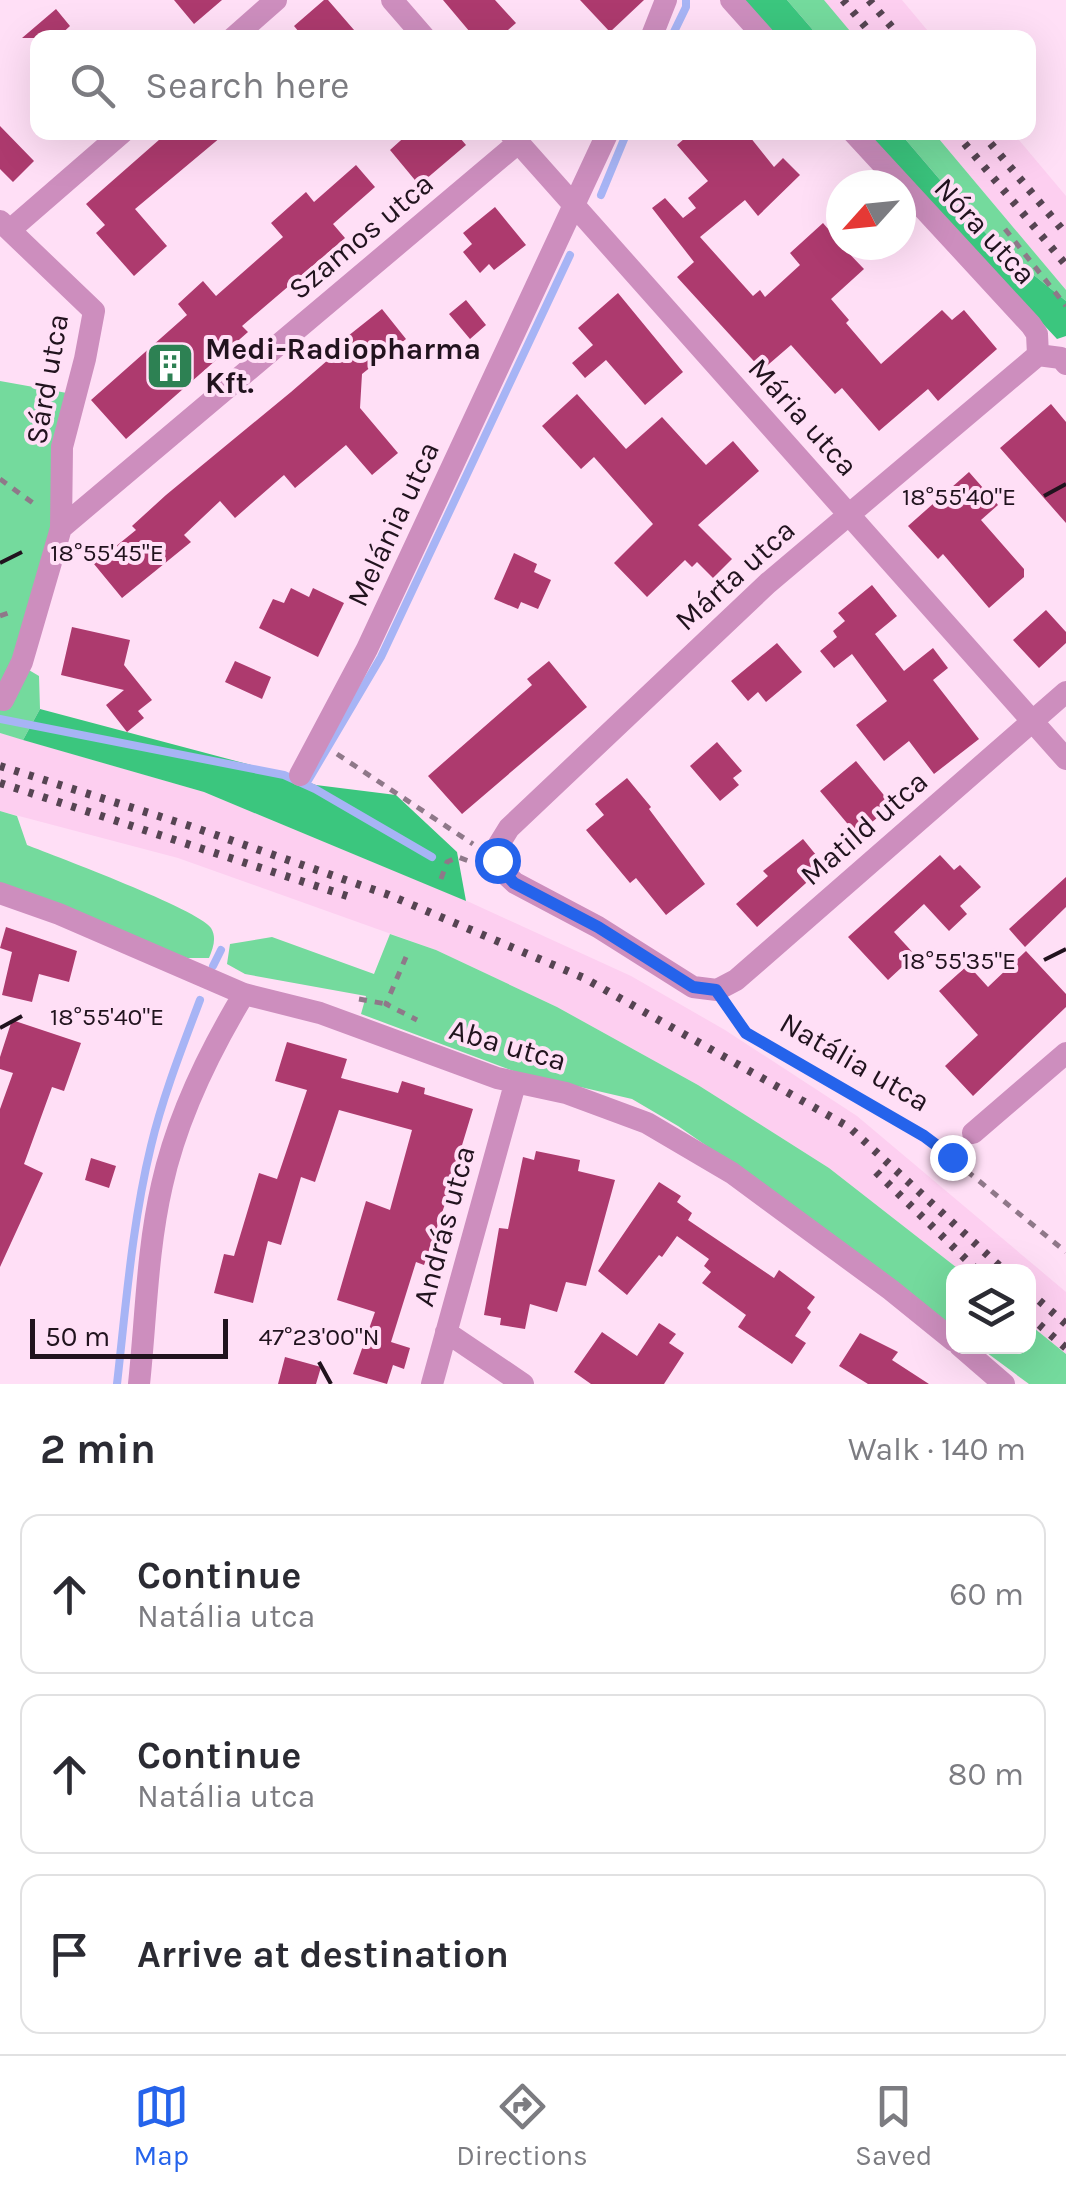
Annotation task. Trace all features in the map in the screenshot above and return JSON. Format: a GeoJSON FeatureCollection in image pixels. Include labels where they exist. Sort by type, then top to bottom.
{"type":"FeatureCollection","features":[{"type":"Feature","properties":{"kind":"street"},"geometry":{"type":"LineString","coordinates":[[241,30],[276,0]]}},
{"type":"Feature","properties":{"kind":"street"},"geometry":{"type":"LineString","coordinates":[[392,0],[418,30]]}},
{"type":"Feature","properties":{"kind":"street"},"geometry":{"type":"LineString","coordinates":[[654,30],[666,0]]}},
{"type":"Feature","properties":{"kind":"street"},"geometry":{"type":"LineString","coordinates":[[730,0],[758,30]]}},
{"type":"Feature","properties":{"kind":"street"},"geometry":{"type":"LineString","coordinates":[[5,226],[113,140]]}},
{"type":"Feature","properties":{"kind":"street","name":"Szamos utca"},"geometry":{"type":"LineString","coordinates":[[60,528],[512,140]]}},
{"type":"Feature","properties":{"kind":"street","name":"Mária utca"},"geometry":{"type":"LineString","coordinates":[[516,140],[1066,758]]}},
{"type":"Feature","properties":{"kind":"street","name":"Melánia utca"},"geometry":{"type":"LineString","coordinates":[[300,774],[368,650],[604,140]]}},
{"type":"Feature","properties":{"kind":"street","name":"Nóra utca"},"geometry":{"type":"LineString","coordinates":[[860,140],[1032,325],[1037,334],[1038,356]]}},
{"type":"Feature","properties":{"kind":"street","name":"Sárd utca"},"geometry":{"type":"LineString","coordinates":[[5,226],[94,311],[86,359],[62,447],[60,528]]}},
{"type":"Feature","properties":{"kind":"street"},"geometry":{"type":"LineString","coordinates":[[1038,356],[1061,358],[1066,364]]}},
{"type":"Feature","properties":{"kind":"street","name":"Márta utca"},"geometry":{"type":"LineString","coordinates":[[499,865],[496,849],[508,828],[754,596],[1038,356]]}},
{"type":"Feature","properties":{"kind":"street"},"geometry":{"type":"LineString","coordinates":[[3,700],[22,662],[60,528]]}},
{"type":"Feature","properties":{"kind":"street","name":"Matild utca"},"geometry":{"type":"LineString","coordinates":[[705,988],[736,980],[1066,692]]}},
{"type":"Feature","properties":{"kind":"street"},"geometry":{"type":"LineString","coordinates":[[499,865],[514,883],[705,988]]}},
{"type":"Feature","properties":{"kind":"street","name":"Aba utca"},"geometry":{"type":"LineString","coordinates":[[0,893],[60,914],[244,994],[320,1014],[515,1084],[566,1093],[648,1123],[732,1173],[946,1335]]}},
{"type":"Feature","properties":{"kind":"street"},"geometry":{"type":"LineString","coordinates":[[139,1384],[149,1267],[162,1183],[213,1045],[244,994]]}},
{"type":"Feature","properties":{"kind":"street"},"geometry":{"type":"LineString","coordinates":[[973,1133],[1066,1053]]}},
{"type":"Feature","properties":{"kind":"street","name":"András utca"},"geometry":{"type":"LineString","coordinates":[[432,1384],[515,1084]]}},
{"type":"Feature","properties":{"kind":"street"},"geometry":{"type":"LineString","coordinates":[[446,1332],[523,1384]]}},
{"type":"Feature","properties":{"kind":"street"},"geometry":{"type":"LineString","coordinates":[[969,1354],[1004,1384]]}},
{"type":"Feature","properties":{"kind":"path"},"geometry":{"type":"LineString","coordinates":[[1005,229],[1066,306]]}},
{"type":"Feature","properties":{"kind":"path"},"geometry":{"type":"LineString","coordinates":[[0,479],[14,486],[60,528]]}},
{"type":"Feature","properties":{"kind":"path"},"geometry":{"type":"LineString","coordinates":[[331,750],[499,865],[498,875],[458,858],[448,862],[440,879]]}},
{"type":"Feature","properties":{"kind":"path"},"geometry":{"type":"LineString","coordinates":[[406,957],[386,1004],[420,1022]]}},
{"type":"Feature","properties":{"kind":"path","name":"Natália utca"},"geometry":{"type":"LineString","coordinates":[[705,988],[746,1033],[924,1136],[1066,1252]]}},
{"type":"Feature","properties":{"kind":"shaded area"},"geometry":{"type":"Polygon","coordinates":[[[823,0],[902,0],[927,30],[848,30],[823,0]]]}},
{"type":"Feature","properties":{"kind":"shaded area"},"geometry":{"type":"Polygon","coordinates":[[[940,140],[1019,140],[1066,196],[1066,290],[940,140]]]}},
{"type":"Feature","properties":{"kind":"shaded area"},"geometry":{"type":"Polygon","coordinates":[[[0,733],[204,792],[467,901],[631,976],[725,1030],[857,1116],[1033,1264],[952,1264],[829,1168],[698,1085],[557,1007],[436,950],[178,858],[0,811],[0,733]]]}},
{"type":"Feature","properties":{"kind":"shaded area"},"geometry":{"type":"Polygon","coordinates":[[[1036,1267],[1066,1292],[1066,1354],[1036,1330],[1036,1267]]]}},
{"type":"Feature","properties":{"kind":"green space"},"geometry":{"type":"Polygon","coordinates":[[[738,0],[787,0],[813,30],[767,30],[738,0]]]}},
{"type":"Feature","properties":{"kind":"green space"},"geometry":{"type":"Polygon","coordinates":[[[787,0],[824,0],[849,30],[813,30],[787,0]]]}},
{"type":"Feature","properties":{"kind":"green space"},"geometry":{"type":"Polygon","coordinates":[[[872,140],[906,140],[994,243],[1066,301],[1066,336],[1057,339],[916,188],[916,170],[899,170],[872,140]]]}},
{"type":"Feature","properties":{"kind":"green space"},"geometry":{"type":"Polygon","coordinates":[[[906,140],[940,140],[1066,290],[1066,301],[994,243],[906,140]]]}},
{"type":"Feature","properties":{"kind":"green space"},"geometry":{"type":"Polygon","coordinates":[[[0,381],[67,393],[53,530],[17,663],[39,676],[40,709],[23,740],[0,733],[0,381]]]}},
{"type":"Feature","properties":{"kind":"green space"},"geometry":{"type":"Polygon","coordinates":[[[40,709],[316,785],[396,795],[457,852],[466,901],[204,792],[23,740],[40,709]]]}},
{"type":"Feature","properties":{"kind":"green space"},"geometry":{"type":"Polygon","coordinates":[[[0,811],[17,816],[27,845],[201,919],[214,936],[209,958],[187,958],[0,884],[0,811]]]}},
{"type":"Feature","properties":{"kind":"green space"},"geometry":{"type":"Polygon","coordinates":[[[390,934],[436,950],[557,1007],[698,1085],[829,1168],[952,1264],[946,1264],[946,1322],[802,1212],[632,1099],[516,1072],[361,1014],[366,996],[245,974],[227,964],[230,944],[272,937],[374,974],[390,934]]]}},
{"type":"Feature","properties":{"kind":"green space"},"geometry":{"type":"Polygon","coordinates":[[[1036,1330],[1066,1354],[1066,1384],[1029,1384],[988,1354],[1036,1354],[1036,1330]]]}},
{"type":"Feature","properties":{"kind":"building"},"geometry":{"type":"Polygon","coordinates":[[[174,0],[222,0],[194,24],[174,0]]]}},
{"type":"Feature","properties":{"kind":"building"},"geometry":{"type":"Polygon","coordinates":[[[328,0],[354,30],[297,30],[294,26],[328,0]]]}},
{"type":"Feature","properties":{"kind":"building"},"geometry":{"type":"Polygon","coordinates":[[[443,0],[495,0],[516,23],[508,30],[468,30],[443,0]]]}},
{"type":"Feature","properties":{"kind":"building"},"geometry":{"type":"Polygon","coordinates":[[[580,0],[644,0],[612,30],[580,0]]]}},
{"type":"Feature","properties":{"kind":"building"},"geometry":{"type":"Polygon","coordinates":[[[56,9],[70,26],[66,30],[31,30],[56,9]]]}},
{"type":"Feature","properties":{"kind":"building"},"geometry":{"type":"Polygon","coordinates":[[[0,126],[34,161],[13,182],[0,169],[0,126]]]}},
{"type":"Feature","properties":{"kind":"building"},"geometry":{"type":"Polygon","coordinates":[[[159,140],[217,140],[135,209],[167,246],[134,276],[96,233],[105,225],[86,204],[159,140]]]}},
{"type":"Feature","properties":{"kind":"building"},"geometry":{"type":"Polygon","coordinates":[[[401,140],[462,140],[466,145],[419,185],[390,150],[401,140]]]}},
{"type":"Feature","properties":{"kind":"building"},"geometry":{"type":"Polygon","coordinates":[[[683,140],[752,140],[774,167],[783,158],[800,175],[758,216],[745,200],[700,237],[753,296],[760,290],[765,297],[800,265],[790,253],[823,223],[826,260],[855,260],[864,269],[831,299],[881,364],[942,310],[952,320],[964,310],[997,349],[938,401],[928,389],[879,431],[842,388],[835,394],[791,345],[762,370],[677,277],[694,262],[652,208],[665,198],[683,218],[696,208],[688,198],[708,181],[677,145],[683,140]]]}},
{"type":"Feature","properties":{"kind":"building"},"geometry":{"type":"Polygon","coordinates":[[[356,165],[375,187],[333,224],[345,238],[242,326],[248,332],[126,439],[91,400],[187,315],[178,304],[203,281],[216,296],[283,237],[271,223],[306,192],[314,202],[356,165]]]}},
{"type":"Feature","properties":{"kind":"building"},"geometry":{"type":"Polygon","coordinates":[[[495,207],[526,245],[494,270],[489,264],[480,273],[463,252],[472,244],[463,233],[495,207]]]}},
{"type":"Feature","properties":{"kind":"building"},"geometry":{"type":"Polygon","coordinates":[[[618,293],[683,372],[645,405],[606,360],[585,378],[572,363],[593,345],[578,328],[618,293]]]}},
{"type":"Feature","properties":{"kind":"building"},"geometry":{"type":"Polygon","coordinates":[[[466,300],[486,325],[470,339],[449,314],[466,300]]]}},
{"type":"Feature","properties":{"kind":"building"},"geometry":{"type":"Polygon","coordinates":[[[382,309],[406,339],[362,374],[360,408],[398,453],[372,475],[346,445],[295,488],[284,475],[235,518],[220,501],[184,535],[191,542],[122,598],[94,564],[136,530],[132,526],[166,495],[291,392],[382,309]]]}},
{"type":"Feature","properties":{"kind":"building"},"geometry":{"type":"Polygon","coordinates":[[[577,394],[626,449],[662,417],[706,465],[733,441],[759,471],[698,525],[732,559],[713,578],[697,562],[692,567],[685,560],[647,597],[614,563],[653,524],[594,457],[581,469],[542,426],[577,394]]]}},
{"type":"Feature","properties":{"kind":"building"},"geometry":{"type":"Polygon","coordinates":[[[1051,404],[1066,422],[1066,523],[1000,448],[1051,404]]]}},
{"type":"Feature","properties":{"kind":"building"},"geometry":{"type":"Polygon","coordinates":[[[969,472],[998,505],[981,520],[1024,569],[1024,577],[989,608],[943,554],[938,559],[908,526],[969,472]]]}},
{"type":"Feature","properties":{"kind":"building"},"geometry":{"type":"Polygon","coordinates":[[[514,553],[537,564],[534,572],[551,580],[538,609],[521,602],[518,609],[494,599],[514,553]]]}},
{"type":"Feature","properties":{"kind":"building"},"geometry":{"type":"Polygon","coordinates":[[[872,585],[897,616],[875,634],[904,671],[933,648],[948,668],[933,680],[979,739],[934,774],[909,741],[884,761],[856,725],[887,701],[852,654],[834,668],[820,651],[837,637],[833,631],[845,621],[838,613],[872,585]]]}},
{"type":"Feature","properties":{"kind":"building"},"geometry":{"type":"Polygon","coordinates":[[[291,588],[309,597],[313,588],[344,603],[318,657],[259,628],[273,599],[284,603],[291,588]]]}},
{"type":"Feature","properties":{"kind":"building"},"geometry":{"type":"Polygon","coordinates":[[[1046,610],[1066,632],[1066,643],[1039,668],[1013,640],[1046,610]]]}},
{"type":"Feature","properties":{"kind":"building"},"geometry":{"type":"Polygon","coordinates":[[[72,627],[130,640],[124,665],[152,700],[138,711],[144,718],[127,732],[106,705],[124,690],[61,675],[72,627]]]}},
{"type":"Feature","properties":{"kind":"building"},"geometry":{"type":"Polygon","coordinates":[[[777,643],[802,672],[766,702],[758,692],[748,701],[731,681],[777,643]]]}},
{"type":"Feature","properties":{"kind":"building"},"geometry":{"type":"Polygon","coordinates":[[[235,661],[271,677],[262,699],[225,682],[235,661]]]}},
{"type":"Feature","properties":{"kind":"building"},"geometry":{"type":"Polygon","coordinates":[[[549,661],[587,707],[462,814],[428,776],[532,685],[527,679],[549,661]]]}},
{"type":"Feature","properties":{"kind":"building"},"geometry":{"type":"Polygon","coordinates":[[[717,742],[742,771],[733,778],[739,785],[720,801],[690,766],[717,742]]]}},
{"type":"Feature","properties":{"kind":"building"},"geometry":{"type":"Polygon","coordinates":[[[856,761],[892,805],[857,835],[820,791],[856,761]]]}},
{"type":"Feature","properties":{"kind":"building"},"geometry":{"type":"Polygon","coordinates":[[[627,778],[705,884],[666,915],[636,878],[630,883],[586,830],[604,815],[595,804],[627,778]]]}},
{"type":"Feature","properties":{"kind":"building"},"geometry":{"type":"Polygon","coordinates":[[[803,839],[825,866],[757,927],[736,904],[768,876],[763,871],[803,839]]]}},
{"type":"Feature","properties":{"kind":"building"},"geometry":{"type":"Polygon","coordinates":[[[940,855],[954,870],[960,865],[981,887],[960,906],[967,914],[949,931],[924,904],[894,932],[915,955],[888,980],[848,937],[940,855]]]}},
{"type":"Feature","properties":{"kind":"building"},"geometry":{"type":"Polygon","coordinates":[[[1066,877],[1066,907],[1025,947],[1009,929],[1066,877]]]}},
{"type":"Feature","properties":{"kind":"building"},"geometry":{"type":"Polygon","coordinates":[[[6,927],[77,951],[69,982],[39,974],[32,1002],[2,995],[12,952],[0,948],[6,927]]]}},
{"type":"Feature","properties":{"kind":"building"},"geometry":{"type":"Polygon","coordinates":[[[1026,951],[1066,994],[1066,1007],[973,1096],[945,1066],[978,1035],[939,991],[968,965],[988,987],[1026,951]]]}},
{"type":"Feature","properties":{"kind":"building"},"geometry":{"type":"Polygon","coordinates":[[[12,1020],[81,1043],[64,1091],[52,1087],[24,1164],[43,1173],[0,1267],[0,1109],[13,1073],[0,1069],[0,1057],[12,1020]]]}},
{"type":"Feature","properties":{"kind":"building"},"geometry":{"type":"Polygon","coordinates":[[[287,1042],[347,1059],[341,1078],[398,1093],[402,1081],[425,1088],[424,1094],[473,1109],[449,1205],[445,1204],[424,1265],[416,1262],[391,1342],[410,1348],[404,1369],[393,1365],[387,1384],[353,1374],[375,1312],[337,1300],[366,1201],[390,1210],[412,1130],[339,1110],[315,1182],[301,1177],[281,1245],[268,1241],[253,1303],[214,1293],[224,1254],[234,1256],[259,1173],[277,1179],[307,1090],[275,1081],[287,1042]]]}},
{"type":"Feature","properties":{"kind":"building"},"geometry":{"type":"Polygon","coordinates":[[[536,1151],[580,1160],[578,1171],[615,1180],[586,1286],[566,1282],[557,1312],[530,1304],[525,1329],[500,1325],[501,1318],[484,1315],[499,1228],[508,1229],[523,1157],[534,1160],[536,1151]]]}},
{"type":"Feature","properties":{"kind":"building"},"geometry":{"type":"Polygon","coordinates":[[[91,1158],[116,1166],[109,1188],[85,1180],[91,1158]]]}},
{"type":"Feature","properties":{"kind":"building"},"geometry":{"type":"Polygon","coordinates":[[[659,1182],[681,1196],[677,1202],[692,1213],[688,1220],[774,1278],[779,1270],[815,1297],[807,1308],[811,1312],[795,1336],[806,1343],[792,1364],[738,1327],[746,1315],[702,1283],[711,1272],[704,1266],[709,1259],[677,1236],[627,1295],[598,1271],[659,1182]]]}},
{"type":"Feature","properties":{"kind":"building"},"geometry":{"type":"Polygon","coordinates":[[[659,1323],[676,1334],[669,1343],[684,1353],[664,1384],[591,1384],[574,1372],[602,1332],[637,1356],[659,1323]]]}},
{"type":"Feature","properties":{"kind":"building"},"geometry":{"type":"Polygon","coordinates":[[[860,1333],[898,1352],[892,1360],[929,1384],[868,1384],[839,1366],[860,1333]]]}},
{"type":"Feature","properties":{"kind":"building"},"geometry":{"type":"Polygon","coordinates":[[[285,1357],[321,1367],[316,1384],[278,1384],[285,1357]]]}},
{"type":"Feature","properties":{"kind":"waterway"},"geometry":{"type":"LineString","coordinates":[[675,30],[686,0]]}},
{"type":"Feature","properties":{"kind":"waterway"},"geometry":{"type":"LineString","coordinates":[[601,195],[624,140]]}},
{"type":"Feature","properties":{"kind":"waterway"},"geometry":{"type":"LineString","coordinates":[[306,784],[381,657],[570,255]]}},
{"type":"Feature","properties":{"kind":"waterway"},"geometry":{"type":"LineString","coordinates":[[0,719],[284,775],[432,857]]}},
{"type":"Feature","properties":{"kind":"waterway"},"geometry":{"type":"LineString","coordinates":[[213,966],[221,950]]}},
{"type":"Feature","properties":{"kind":"waterway"},"geometry":{"type":"LineString","coordinates":[[117,1384],[144,1175],[161,1109],[200,1000]]}},
{"type":"Feature","properties":{"kind":"railway"},"geometry":{"type":"LineString","coordinates":[[843,0],[868,30]]}},
{"type":"Feature","properties":{"kind":"railway"},"geometry":{"type":"LineString","coordinates":[[869,0],[894,30]]}},
{"type":"Feature","properties":{"kind":"railway"},"geometry":{"type":"LineString","coordinates":[[962,140],[1066,265]]}},
{"type":"Feature","properties":{"kind":"railway"},"geometry":{"type":"LineString","coordinates":[[988,140],[1066,234]]}},
{"type":"Feature","properties":{"kind":"railway"},"geometry":{"type":"LineString","coordinates":[[0,766],[389,895],[584,978],[849,1127],[997,1264]]}},
{"type":"Feature","properties":{"kind":"railway"},"geometry":{"type":"LineString","coordinates":[[0,783],[347,896]]}},
{"type":"Feature","properties":{"kind":"railway"},"geometry":{"type":"LineString","coordinates":[[876,1172],[971,1264]]}},
{"type":"Feature","properties":{"kind":"railway"},"geometry":{"type":"LineString","coordinates":[[1036,1298],[1066,1324]]}},
{"type":"Feature","properties":{"kind":"railway"},"geometry":{"type":"LineString","coordinates":[[1036,1322],[1066,1348]]}},
{"type":"Feature","properties":{"kind":"place","name":"Medi-Radiopharma Kft."},"geometry":{"type":"Point","coordinates":[170,366]}},
{"type":"Feature","properties":{"kind":"route"},"geometry":{"type":"LineString","coordinates":[[497,860],[514,883],[598,927],[693,987],[716,990],[746,1033],[924,1136],[952,1157]]}}]}
